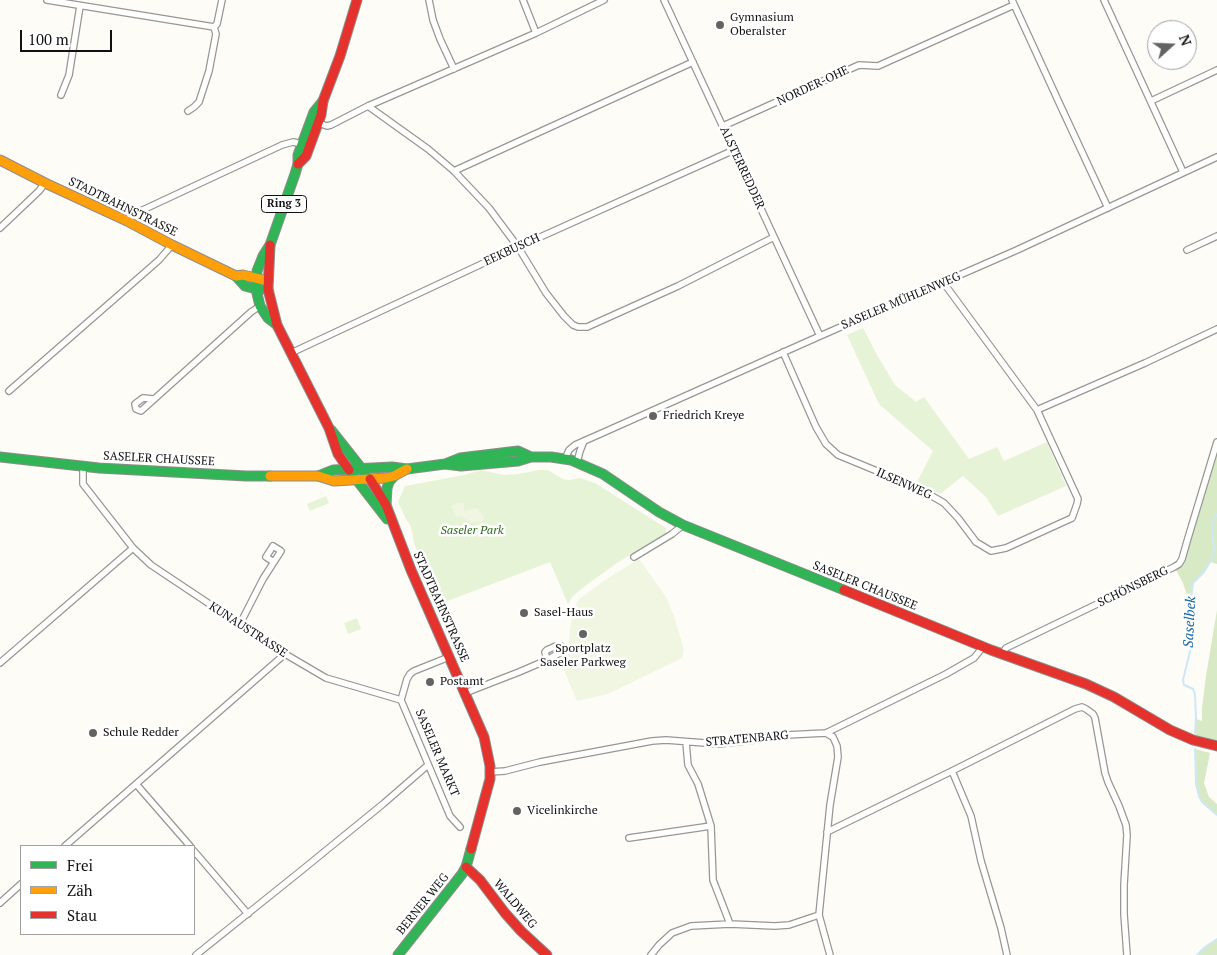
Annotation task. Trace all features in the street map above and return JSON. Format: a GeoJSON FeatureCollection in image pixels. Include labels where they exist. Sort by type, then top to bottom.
{"type":"FeatureCollection","features":[{"type":"Feature","properties":{"kind":"main road","name":"Ring 3"},"geometry":{"type":"LineString","coordinates":[[298,164],[306,156],[322,115],[323,101],[340,56],[357,0]]}},
{"type":"Feature","properties":{"kind":"main road","name":"Ring 3"},"geometry":{"type":"LineString","coordinates":[[256,289],[257,271],[270,244],[298,164],[298,155],[314,112],[323,101]]}},
{"type":"Feature","properties":{"kind":"main road","name":"STADTBAHNSTRASSE"},"geometry":{"type":"LineString","coordinates":[[0,160],[236,276],[245,286],[256,289],[260,306],[265,315],[277,325]]}},
{"type":"Feature","properties":{"kind":"main road","name":"Ring 3"},"geometry":{"type":"LineString","coordinates":[[268,285],[270,244]]}},
{"type":"Feature","properties":{"kind":"main road","name":"STADTBAHNSTRASSE"},"geometry":{"type":"LineString","coordinates":[[236,276],[243,275],[268,285],[277,325],[329,428],[338,454],[395,530]]}},
{"type":"Feature","properties":{"kind":"main road"},"geometry":{"type":"LineString","coordinates":[[256,289],[268,285]]}},
{"type":"Feature","properties":{"kind":"main road","name":"STADTBAHNSTRASSE"},"geometry":{"type":"LineString","coordinates":[[329,428],[370,479],[386,505],[410,570],[465,694]]}},
{"type":"Feature","properties":{"kind":"main road","name":"SASELER CHAUSSEE"},"geometry":{"type":"LineString","coordinates":[[318,476],[333,470],[392,467],[407,469],[445,464],[461,466],[518,461],[530,456],[551,457],[577,462],[603,474],[659,512],[683,525],[1002,655],[1101,690],[1170,730],[1192,740],[1217,746]]}},
{"type":"Feature","properties":{"kind":"main road","name":"SASELER CHAUSSEE"},"geometry":{"type":"LineString","coordinates":[[0,457],[83,467],[246,476],[318,476],[334,481],[394,476],[407,469]]}},
{"type":"Feature","properties":{"kind":"main road"},"geometry":{"type":"LineString","coordinates":[[386,505],[386,488],[394,476]]}},
{"type":"Feature","properties":{"kind":"main road"},"geometry":{"type":"LineString","coordinates":[[465,694],[484,738],[490,772],[488,790],[466,867]]}},
{"type":"Feature","properties":{"kind":"main road","name":"BERNER WEG"},"geometry":{"type":"LineString","coordinates":[[398,955],[466,867]]}},
{"type":"Feature","properties":{"kind":"main road","name":"WALDWEG"},"geometry":{"type":"LineString","coordinates":[[466,867],[480,880],[521,931],[547,955]]}},
{"type":"Feature","properties":{"kind":"street"},"geometry":{"type":"LineString","coordinates":[[47,0],[214,27]]}},
{"type":"Feature","properties":{"kind":"street"},"geometry":{"type":"LineString","coordinates":[[214,27],[217,24],[222,0]]}},
{"type":"Feature","properties":{"kind":"street"},"geometry":{"type":"LineString","coordinates":[[429,0],[432,20],[454,69]]}},
{"type":"Feature","properties":{"kind":"street"},"geometry":{"type":"LineString","coordinates":[[523,0],[536,33]]}},
{"type":"Feature","properties":{"kind":"street"},"geometry":{"type":"LineString","coordinates":[[318,123],[331,125],[368,106],[536,33],[604,0]]}},
{"type":"Feature","properties":{"kind":"street","name":"ALSTERREDDER"},"geometry":{"type":"LineString","coordinates":[[664,0],[820,336]]}},
{"type":"Feature","properties":{"kind":"street"},"geometry":{"type":"LineString","coordinates":[[1104,0],[1183,172]]}},
{"type":"Feature","properties":{"kind":"street"},"geometry":{"type":"LineString","coordinates":[[1013,2],[1108,208]]}},
{"type":"Feature","properties":{"kind":"street","name":"NORDER-OHE"},"geometry":{"type":"LineString","coordinates":[[723,126],[859,65],[878,66],[1013,2]]}},
{"type":"Feature","properties":{"kind":"street"},"geometry":{"type":"LineString","coordinates":[[62,95],[69,75],[80,6]]}},
{"type":"Feature","properties":{"kind":"street"},"geometry":{"type":"LineString","coordinates":[[188,110],[199,102],[209,71],[216,34],[214,27]]}},
{"type":"Feature","properties":{"kind":"street"},"geometry":{"type":"LineString","coordinates":[[454,171],[693,62]]}},
{"type":"Feature","properties":{"kind":"street"},"geometry":{"type":"LineString","coordinates":[[1150,101],[1217,70]]}},
{"type":"Feature","properties":{"kind":"street"},"geometry":{"type":"LineString","coordinates":[[368,106],[428,149],[454,171],[489,208],[518,247],[546,293],[564,316],[573,325],[578,327],[587,327],[678,286],[774,237]]}},
{"type":"Feature","properties":{"kind":"street"},"geometry":{"type":"LineString","coordinates":[[127,221],[132,215],[282,145],[294,142],[302,144]]}},
{"type":"Feature","properties":{"kind":"street","name":"EEKBUSCH"},"geometry":{"type":"LineString","coordinates":[[291,353],[518,247],[734,150]]}},
{"type":"Feature","properties":{"kind":"street","name":"SASELER MÜHLENWEG"},"geometry":{"type":"LineString","coordinates":[[565,459],[569,450],[584,441],[1017,250],[1217,157]]}},
{"type":"Feature","properties":{"kind":"street"},"geometry":{"type":"LineString","coordinates":[[0,228],[45,183]]}},
{"type":"Feature","properties":{"kind":"street"},"geometry":{"type":"LineString","coordinates":[[1187,250],[1217,236]]}},
{"type":"Feature","properties":{"kind":"street"},"geometry":{"type":"LineString","coordinates":[[9,391],[159,260],[172,245]]}},
{"type":"Feature","properties":{"kind":"street"},"geometry":{"type":"LineString","coordinates":[[943,282],[1037,410],[1217,329]]}},
{"type":"Feature","properties":{"kind":"street"},"geometry":{"type":"LineString","coordinates":[[153,399],[250,312],[260,306]]}},
{"type":"Feature","properties":{"kind":"street","name":"ILSENWEG"},"geometry":{"type":"LineString","coordinates":[[783,352],[826,444],[838,455],[918,488],[944,503],[976,542],[991,551],[1006,548],[1072,518],[1077,504],[1078,500],[1037,410]]}},
{"type":"Feature","properties":{"kind":"street"},"geometry":{"type":"LineString","coordinates":[[577,462],[584,441]]}},
{"type":"Feature","properties":{"kind":"street","name":"SCHÖNSBERG"},"geometry":{"type":"LineString","coordinates":[[1002,655],[1006,648],[1178,564],[1182,559],[1217,442]]}},
{"type":"Feature","properties":{"kind":"street","name":"KUNAUSTRASSE"},"geometry":{"type":"LineString","coordinates":[[83,467],[83,484],[133,548],[150,565],[326,678],[401,700]]}},
{"type":"Feature","properties":{"kind":"street"},"geometry":{"type":"LineString","coordinates":[[634,557],[672,534],[683,525]]}},
{"type":"Feature","properties":{"kind":"street"},"geometry":{"type":"LineString","coordinates":[[0,664],[133,548]]}},
{"type":"Feature","properties":{"kind":"street"},"geometry":{"type":"LineString","coordinates":[[240,624],[274,562]]}},
{"type":"Feature","properties":{"kind":"street","name":"STRATENBARG"},"geometry":{"type":"LineString","coordinates":[[490,772],[505,771],[540,762],[652,741],[666,740],[718,744],[786,735],[826,733],[946,674],[974,658],[983,647]]}},
{"type":"Feature","properties":{"kind":"street"},"geometry":{"type":"LineString","coordinates":[[66,845],[286,654]]}},
{"type":"Feature","properties":{"kind":"street"},"geometry":{"type":"LineString","coordinates":[[401,700],[406,679],[410,674],[449,656]]}},
{"type":"Feature","properties":{"kind":"street"},"geometry":{"type":"LineString","coordinates":[[465,694],[546,660]]}},
{"type":"Feature","properties":{"kind":"street","name":"SASELER MARKT"},"geometry":{"type":"LineString","coordinates":[[401,700],[450,816]]}},
{"type":"Feature","properties":{"kind":"street"},"geometry":{"type":"LineString","coordinates":[[827,832],[1082,707],[1090,711],[1095,718],[1102,764],[1126,825],[1124,914],[1127,955]]}},
{"type":"Feature","properties":{"kind":"street"},"geometry":{"type":"LineString","coordinates":[[826,733],[837,746],[838,757],[827,832],[819,915],[830,955]]}},
{"type":"Feature","properties":{"kind":"street"},"geometry":{"type":"LineString","coordinates":[[686,742],[688,765],[698,784],[711,826],[713,880],[730,924]]}},
{"type":"Feature","properties":{"kind":"street"},"geometry":{"type":"LineString","coordinates":[[196,955],[383,804],[428,765]]}},
{"type":"Feature","properties":{"kind":"street"},"geometry":{"type":"LineString","coordinates":[[952,771],[971,816],[981,861],[999,920],[1007,955]]}},
{"type":"Feature","properties":{"kind":"street"},"geometry":{"type":"LineString","coordinates":[[136,784],[189,845]]}},
{"type":"Feature","properties":{"kind":"street"},"geometry":{"type":"LineString","coordinates":[[629,838],[711,826]]}},
{"type":"Feature","properties":{"kind":"street"},"geometry":{"type":"LineString","coordinates":[[195,852],[248,914]]}},
{"type":"Feature","properties":{"kind":"street"},"geometry":{"type":"LineString","coordinates":[[0,903],[20,885]]}},
{"type":"Feature","properties":{"kind":"street"},"geometry":{"type":"LineString","coordinates":[[651,955],[666,938],[680,929],[690,926],[730,924],[789,925],[819,915]]}},
{"type":"Feature","properties":{"kind":"green space"},"geometry":{"type":"Polygon","coordinates":[[[863,328],[895,385],[916,402],[924,397],[969,459],[997,447],[1004,461],[1047,442],[1066,486],[998,516],[986,497],[963,476],[940,494],[917,482],[933,451],[879,404],[847,335],[863,328]]]}},
{"type":"Feature","properties":{"kind":"green space"},"geometry":{"type":"Polygon","coordinates":[[[1217,447],[1217,564],[1210,562],[1204,572],[1194,581],[1191,599],[1188,598],[1176,570],[1182,566],[1217,447]]]}},
{"type":"Feature","properties":{"kind":"green space","name":"Saseler Park"},"geometry":{"type":"Polygon","coordinates":[[[481,470],[504,475],[548,470],[563,479],[580,478],[595,483],[666,528],[666,533],[617,563],[585,586],[572,597],[568,604],[550,562],[437,605],[414,543],[410,525],[398,502],[405,486],[481,470]]]}},
{"type":"Feature","properties":{"kind":"green space"},"geometry":{"type":"Polygon","coordinates":[[[326,496],[329,503],[310,511],[307,504],[326,496]]]}},
{"type":"Feature","properties":{"kind":"green space"},"geometry":{"type":"Polygon","coordinates":[[[464,503],[464,511],[478,509],[483,515],[484,520],[473,523],[463,518],[463,516],[456,517],[451,506],[464,503]]]}},
{"type":"Feature","properties":{"kind":"green space"},"geometry":{"type":"Polygon","coordinates":[[[639,559],[666,597],[684,650],[682,658],[608,694],[577,701],[560,661],[568,657],[573,611],[578,600],[608,578],[639,559]]]}},
{"type":"Feature","properties":{"kind":"green space"},"geometry":{"type":"Polygon","coordinates":[[[1217,610],[1217,742],[1195,737],[1195,729],[1196,719],[1202,721],[1206,676],[1217,610]]]}},
{"type":"Feature","properties":{"kind":"green space"},"geometry":{"type":"Polygon","coordinates":[[[357,618],[361,629],[348,634],[344,623],[357,618]]]}},
{"type":"Feature","properties":{"kind":"green space"},"geometry":{"type":"Polygon","coordinates":[[[1195,749],[1210,753],[1204,783],[1209,797],[1217,804],[1217,815],[1202,802],[1199,796],[1196,784],[1195,749]]]}},
{"type":"Feature","properties":{"kind":"green space"},"geometry":{"type":"Polygon","coordinates":[[[1217,939],[1217,955],[1197,955],[1205,947],[1217,939]]]}},
{"type":"Feature","properties":{"kind":"waterway","name":"Saselbek"},"geometry":{"type":"LineString","coordinates":[[1195,733],[1195,694],[1193,689],[1184,685],[1183,680],[1191,647],[1187,631],[1193,583],[1204,572],[1213,557],[1212,530],[1213,521],[1217,514]]}},
{"type":"Feature","properties":{"kind":"waterway","name":"Saselbek"},"geometry":{"type":"LineString","coordinates":[[1195,749],[1196,784],[1199,796],[1202,802],[1217,815]]}},
{"type":"Feature","properties":{"kind":"waterway","name":"Saselbek"},"geometry":{"type":"LineString","coordinates":[[1197,955],[1217,939]]}},
{"type":"Feature","properties":{"kind":"traffic: fast"},"geometry":{"type":"LineString","coordinates":[[277,325],[268,318],[260,306],[256,289],[257,271],[270,245],[295,174],[298,155],[314,112],[323,101]]}},
{"type":"Feature","properties":{"kind":"traffic: fast"},"geometry":{"type":"LineString","coordinates":[[236,276],[245,286],[256,289],[268,289]]}},
{"type":"Feature","properties":{"kind":"traffic: fast"},"geometry":{"type":"LineString","coordinates":[[331,430],[365,473]]}},
{"type":"Feature","properties":{"kind":"traffic: fast"},"geometry":{"type":"LineString","coordinates":[[318,476],[333,470],[392,467],[407,469],[445,464],[460,458],[518,451],[531,457]]}},
{"type":"Feature","properties":{"kind":"traffic: fast"},"geometry":{"type":"LineString","coordinates":[[0,457],[99,468],[270,476]]}},
{"type":"Feature","properties":{"kind":"traffic: fast"},"geometry":{"type":"LineString","coordinates":[[445,464],[461,466],[518,461],[531,457],[571,460],[603,474],[659,512],[683,525],[844,590]]}},
{"type":"Feature","properties":{"kind":"traffic: fast"},"geometry":{"type":"LineString","coordinates":[[349,470],[387,519]]}},
{"type":"Feature","properties":{"kind":"traffic: fast"},"geometry":{"type":"LineString","coordinates":[[386,505],[387,488],[394,476]]}},
{"type":"Feature","properties":{"kind":"traffic: fast"},"geometry":{"type":"LineString","coordinates":[[398,955],[462,874],[471,849]]}},
{"type":"Feature","properties":{"kind":"traffic: slow"},"geometry":{"type":"LineString","coordinates":[[0,160],[236,276],[243,275],[268,281]]}},
{"type":"Feature","properties":{"kind":"traffic: slow"},"geometry":{"type":"LineString","coordinates":[[270,476],[318,476],[334,481],[386,478],[407,469]]}},
{"type":"Feature","properties":{"kind":"traffic: jam"},"geometry":{"type":"LineString","coordinates":[[298,164],[306,156],[321,115],[323,101],[340,56],[357,0]]}},
{"type":"Feature","properties":{"kind":"traffic: jam"},"geometry":{"type":"LineString","coordinates":[[270,245],[268,289],[277,325],[329,428],[338,454],[349,470]]}},
{"type":"Feature","properties":{"kind":"traffic: jam"},"geometry":{"type":"LineString","coordinates":[[370,479],[386,505],[411,570],[484,737],[490,766],[490,779],[471,849]]}},
{"type":"Feature","properties":{"kind":"traffic: jam"},"geometry":{"type":"LineString","coordinates":[[844,590],[991,650],[1086,684],[1114,697],[1170,730],[1193,740],[1217,746]]}},
{"type":"Feature","properties":{"kind":"traffic: jam"},"geometry":{"type":"LineString","coordinates":[[466,867],[480,880],[521,931],[547,955]]}},
{"type":"Feature","properties":{"kind":"place","name":"Gymnasium Oberalster"},"geometry":{"type":"Point","coordinates":[720,25]}},
{"type":"Feature","properties":{"kind":"place","name":"Friedrich Kreye"},"geometry":{"type":"Point","coordinates":[653,416]}},
{"type":"Feature","properties":{"kind":"place","name":"Sasel-Haus"},"geometry":{"type":"Point","coordinates":[524,613]}},
{"type":"Feature","properties":{"kind":"place","name":"Sportplatz Saseler Parkweg"},"geometry":{"type":"Point","coordinates":[583,634]}},
{"type":"Feature","properties":{"kind":"place","name":"Postamt"},"geometry":{"type":"Point","coordinates":[430,682]}},
{"type":"Feature","properties":{"kind":"place","name":"Schule Redder"},"geometry":{"type":"Point","coordinates":[93,733]}},
{"type":"Feature","properties":{"kind":"place","name":"Vicelinkirche"},"geometry":{"type":"Point","coordinates":[517,811]}}]}
